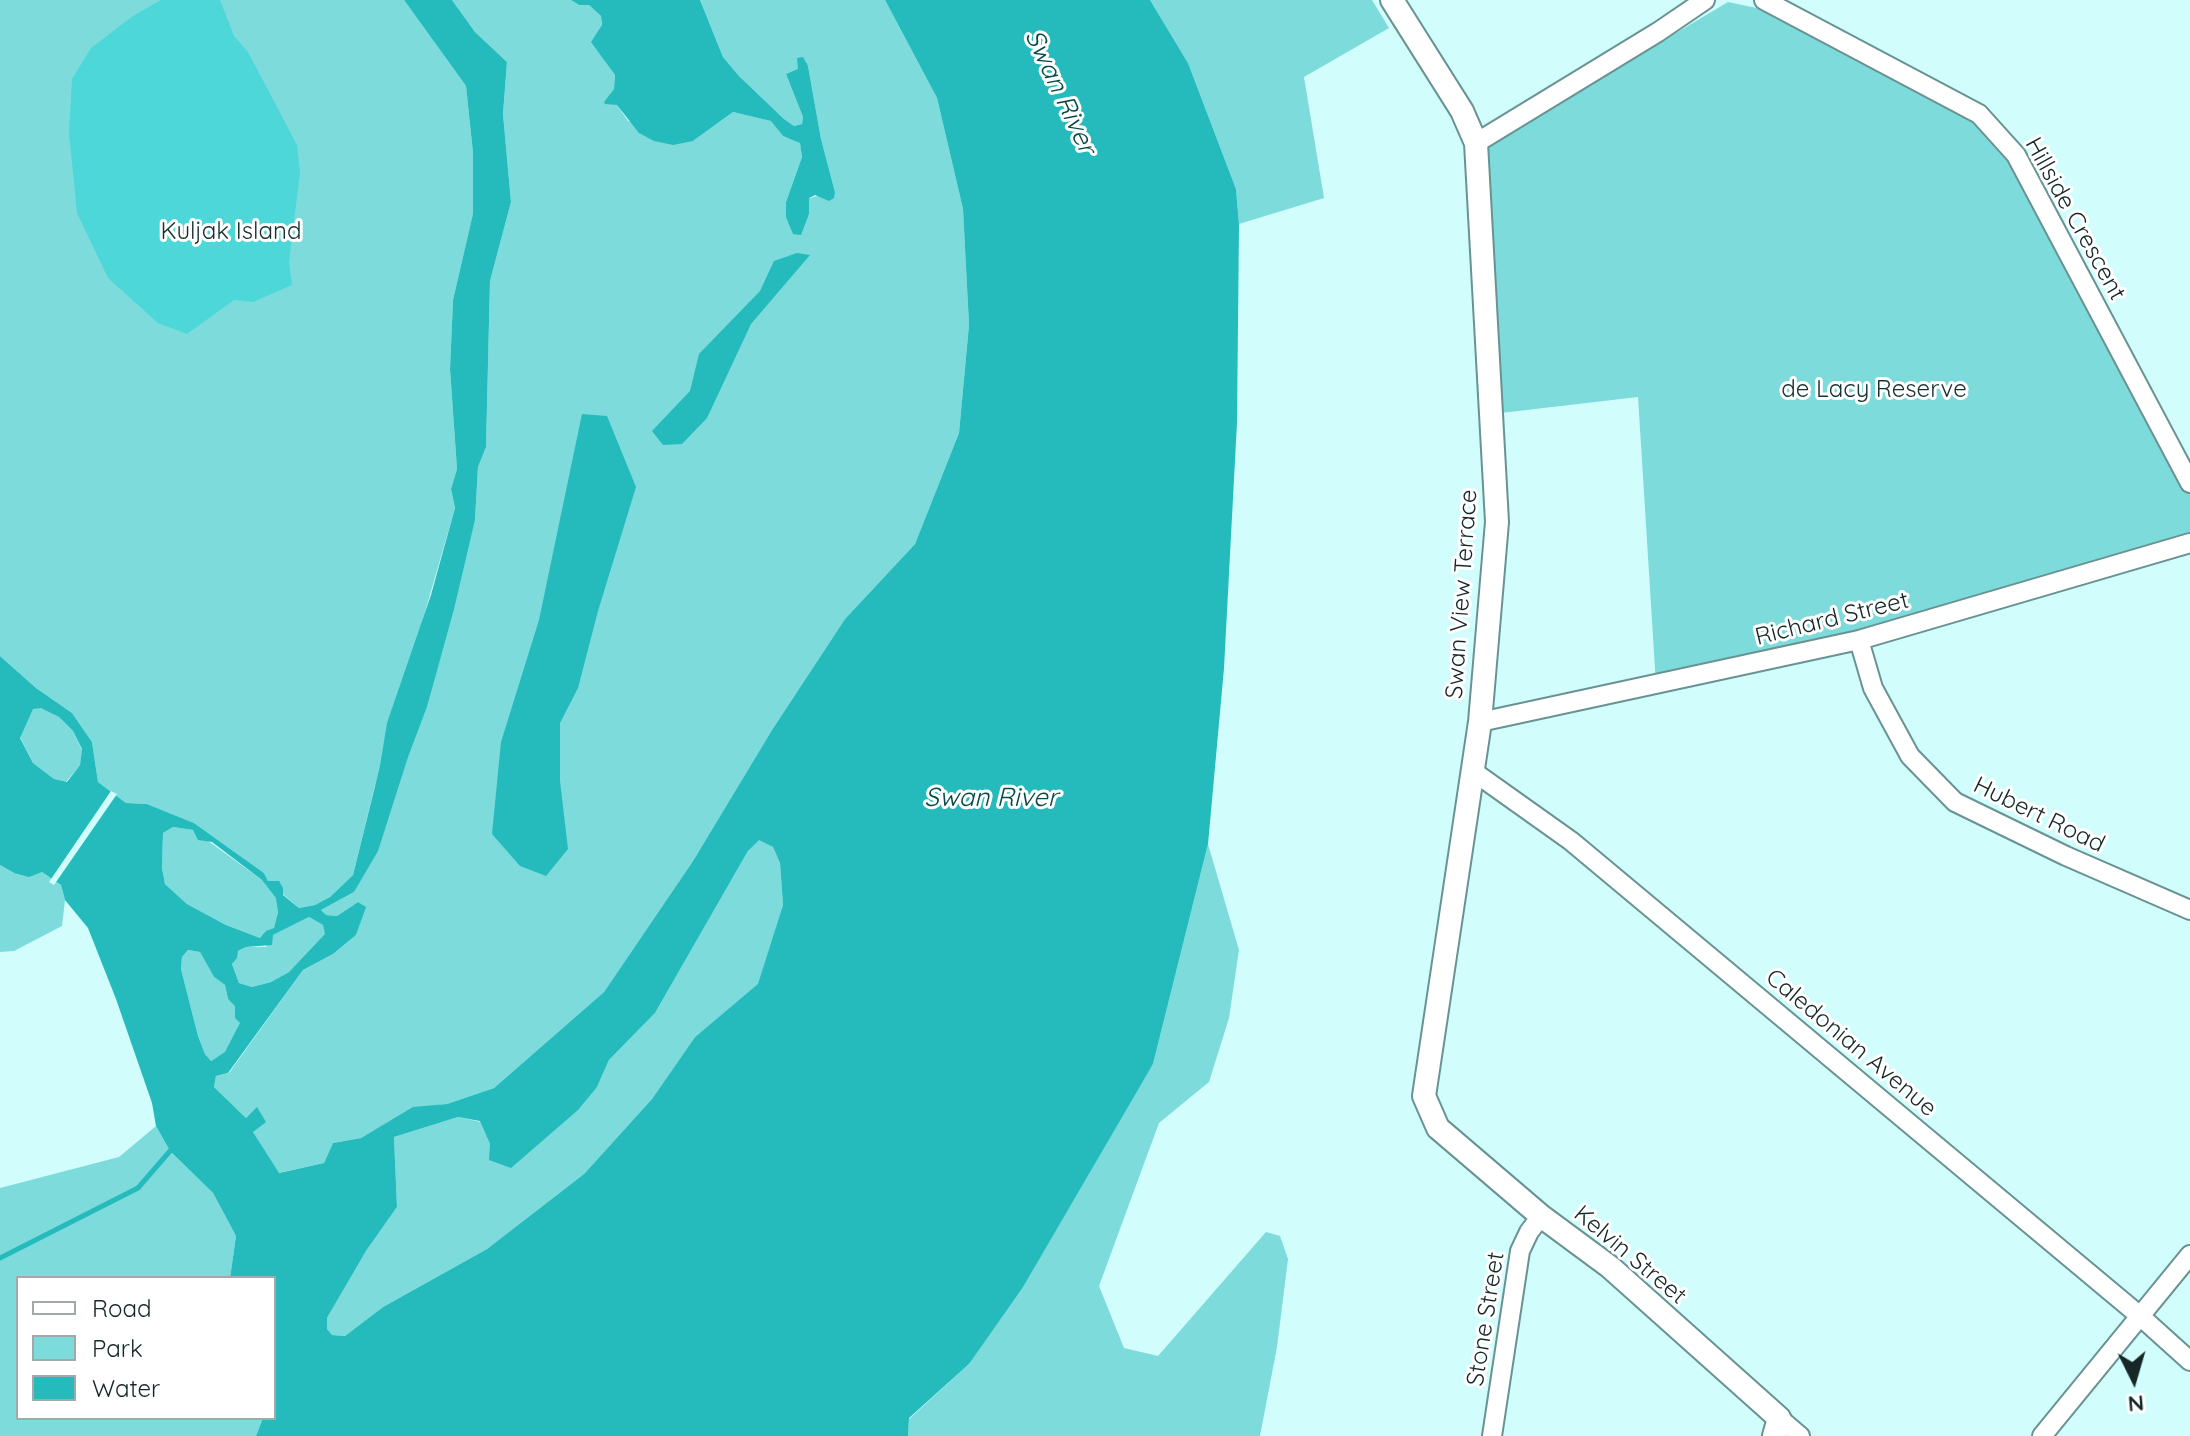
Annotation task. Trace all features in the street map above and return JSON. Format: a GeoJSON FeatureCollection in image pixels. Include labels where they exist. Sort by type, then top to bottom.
{"type":"FeatureCollection","features":[{"type":"Feature","properties":{"kind":"street","name":"Swan View Terrace"},"geometry":{"type":"LineString","coordinates":[[1392,0],[1462,111],[1476,143],[1497,522],[1474,772],[1424,1084],[1429,1113]]}},
{"type":"Feature","properties":{"kind":"street"},"geometry":{"type":"LineString","coordinates":[[1476,143],[1705,0]]}},
{"type":"Feature","properties":{"kind":"street","name":"Hillside Crescent"},"geometry":{"type":"LineString","coordinates":[[1764,0],[1979,114],[2016,155],[2190,483]]}},
{"type":"Feature","properties":{"kind":"street","name":"Richard Street"},"geometry":{"type":"LineString","coordinates":[[1480,722],[1859,640],[2190,543]]}},
{"type":"Feature","properties":{"kind":"street","name":"Hubert Road"},"geometry":{"type":"LineString","coordinates":[[1859,640],[1873,688],[1910,756],[1955,802],[2066,856],[2190,910]]}},
{"type":"Feature","properties":{"kind":"street","name":"Caledonian Avenue"},"geometry":{"type":"LineString","coordinates":[[1474,772],[1571,841],[2190,1361]]}},
{"type":"Feature","properties":{"kind":"street","name":"Kelvin Street"},"geometry":{"type":"LineString","coordinates":[[1429,1113],[1438,1128],[1541,1216],[1610,1267],[1776,1427],[1800,1436]]}},
{"type":"Feature","properties":{"kind":"street","name":"Stone Street"},"geometry":{"type":"LineString","coordinates":[[1492,1436],[1520,1251],[1541,1216]]}},
{"type":"Feature","properties":{"kind":"street"},"geometry":{"type":"LineString","coordinates":[[2042,1436],[2190,1255]]}},
{"type":"Feature","properties":{"kind":"green space","name":"Kuljak Island"},"geometry":{"type":"Polygon","coordinates":[[[0,0],[404,0],[466,86],[473,153],[473,215],[453,300],[450,369],[457,469],[451,489],[455,508],[374,789],[353,875],[330,897],[315,905],[299,908],[268,881],[264,873],[194,823],[147,804],[126,803],[98,782],[92,742],[72,713],[36,688],[0,656],[0,0]]]}},
{"type":"Feature","properties":{"kind":"green space"},"geometry":{"type":"Polygon","coordinates":[[[161,0],[220,0],[234,36],[248,52],[297,145],[300,173],[289,262],[292,285],[253,302],[234,300],[187,334],[158,323],[108,278],[77,213],[69,133],[72,79],[91,48],[133,16],[161,0]]]}},
{"type":"Feature","properties":{"kind":"green space"},"geometry":{"type":"Polygon","coordinates":[[[452,0],[571,0],[579,5],[589,5],[601,16],[605,61],[615,75],[614,89],[605,102],[617,105],[628,121],[693,141],[733,112],[772,121],[783,136],[800,142],[802,157],[786,202],[793,234],[809,215],[809,198],[835,192],[821,139],[808,66],[786,74],[803,117],[802,124],[794,126],[739,76],[723,57],[700,0],[885,0],[937,98],[963,209],[969,325],[959,433],[915,544],[845,619],[772,730],[693,861],[604,992],[494,1088],[447,1104],[413,1108],[361,1138],[333,1143],[324,1163],[278,1173],[253,1132],[257,1108],[246,1118],[214,1087],[216,1076],[229,1073],[303,970],[333,954],[356,935],[365,907],[358,902],[337,916],[325,915],[321,910],[354,892],[427,707],[475,520],[478,467],[486,447],[490,281],[511,202],[503,114],[507,62],[475,32],[452,0]]]}},
{"type":"Feature","properties":{"kind":"green space"},"geometry":{"type":"Polygon","coordinates":[[[1150,0],[1372,0],[1389,28],[1304,77],[1324,198],[1239,224],[1236,189],[1188,63],[1150,0]]]}},
{"type":"Feature","properties":{"kind":"green space","name":"de Lacy Reserve"},"geometry":{"type":"Polygon","coordinates":[[[1728,2],[1766,10],[1997,133],[2190,483],[2190,543],[1656,685],[1638,397],[1501,413],[1486,146],[1728,2]]]}},
{"type":"Feature","properties":{"kind":"green space"},"geometry":{"type":"Polygon","coordinates":[[[41,707],[59,717],[73,731],[82,750],[80,765],[66,782],[54,779],[33,763],[20,737],[33,708],[41,707]]]}},
{"type":"Feature","properties":{"kind":"green space"},"geometry":{"type":"Polygon","coordinates":[[[173,827],[193,830],[262,880],[277,898],[274,928],[260,938],[226,925],[187,904],[165,884],[163,833],[173,827]]]}},
{"type":"Feature","properties":{"kind":"green space"},"geometry":{"type":"Polygon","coordinates":[[[759,839],[773,847],[780,863],[783,905],[759,984],[695,1037],[652,1099],[584,1174],[487,1249],[383,1307],[345,1336],[332,1335],[327,1329],[327,1318],[366,1251],[397,1207],[394,1137],[458,1117],[481,1122],[490,1144],[597,1087],[609,1060],[655,1013],[748,851],[759,839]]]}},
{"type":"Feature","properties":{"kind":"green space"},"geometry":{"type":"Polygon","coordinates":[[[1208,844],[1239,950],[1229,1018],[1209,1082],[1159,1123],[1099,1286],[1124,1348],[1158,1356],[1266,1232],[1280,1236],[1288,1259],[1277,1347],[1260,1436],[908,1436],[909,1419],[969,1364],[1153,1064],[1208,844]]]}},
{"type":"Feature","properties":{"kind":"green space"},"geometry":{"type":"Polygon","coordinates":[[[0,865],[14,873],[42,872],[61,885],[65,900],[62,926],[14,951],[0,952],[0,865]]]}},
{"type":"Feature","properties":{"kind":"green space"},"geometry":{"type":"Polygon","coordinates":[[[309,917],[323,925],[326,934],[289,972],[271,982],[252,987],[239,983],[232,964],[238,951],[246,947],[266,947],[273,935],[309,917]]]}},
{"type":"Feature","properties":{"kind":"green space"},"geometry":{"type":"Polygon","coordinates":[[[188,950],[200,952],[214,977],[225,985],[228,999],[235,1005],[235,1017],[240,1023],[225,1053],[211,1061],[198,1036],[181,969],[182,957],[188,950]]]}},
{"type":"Feature","properties":{"kind":"green space"},"geometry":{"type":"Polygon","coordinates":[[[156,1126],[170,1151],[213,1193],[236,1236],[230,1276],[16,1276],[16,1420],[262,1420],[256,1436],[0,1436],[0,1188],[119,1157],[156,1126]]]}},
{"type":"Feature","properties":{"kind":"water","name":"Swan River"},"geometry":{"type":"Polygon","coordinates":[[[404,0],[452,0],[475,32],[507,62],[503,114],[511,202],[490,281],[486,447],[478,467],[475,520],[454,609],[427,707],[378,851],[354,892],[321,910],[326,915],[337,916],[358,902],[366,907],[356,935],[333,954],[303,970],[228,1073],[216,1076],[214,1087],[246,1118],[257,1107],[266,1122],[253,1132],[279,1173],[324,1163],[333,1143],[361,1138],[413,1107],[447,1104],[494,1088],[604,992],[693,861],[772,730],[845,619],[915,544],[959,433],[969,325],[963,209],[937,98],[885,0],[1150,0],[1188,63],[1236,189],[1239,224],[1237,422],[1224,668],[1208,844],[1153,1064],[1023,1287],[969,1364],[909,1418],[908,1436],[256,1436],[262,1420],[276,1420],[276,1276],[230,1276],[236,1236],[213,1193],[170,1151],[156,1126],[152,1103],[116,999],[88,928],[65,900],[61,885],[42,872],[29,877],[0,865],[0,656],[36,688],[72,713],[92,742],[98,782],[126,803],[147,804],[194,823],[264,873],[268,881],[279,881],[283,895],[299,908],[315,905],[330,897],[353,875],[380,766],[387,723],[431,595],[455,508],[451,489],[457,469],[450,369],[453,300],[473,214],[473,153],[466,86],[404,0]],[[41,708],[33,709],[20,738],[33,763],[54,779],[67,782],[80,765],[82,749],[73,731],[59,717],[41,708]],[[173,827],[163,833],[165,884],[187,904],[226,925],[260,938],[274,928],[278,912],[276,898],[262,880],[212,842],[198,840],[193,830],[173,827]],[[759,840],[748,851],[655,1013],[609,1060],[597,1087],[578,1110],[511,1168],[489,1160],[490,1144],[480,1121],[458,1117],[394,1137],[397,1207],[366,1251],[327,1318],[327,1329],[332,1335],[345,1336],[383,1307],[487,1249],[584,1174],[652,1099],[695,1037],[758,984],[783,905],[780,863],[773,847],[759,840]],[[309,917],[273,935],[272,945],[246,947],[238,951],[232,964],[239,983],[252,987],[271,982],[289,972],[325,934],[323,925],[309,917]],[[188,950],[182,957],[181,969],[198,1036],[211,1061],[225,1052],[240,1023],[235,1018],[235,1006],[228,999],[225,985],[214,977],[200,952],[188,950]]]}},
{"type":"Feature","properties":{"kind":"water"},"geometry":{"type":"Polygon","coordinates":[[[571,0],[700,0],[723,57],[739,76],[794,126],[802,124],[803,117],[786,74],[798,69],[797,58],[803,57],[808,66],[834,198],[829,201],[815,195],[809,198],[809,214],[801,235],[793,234],[786,217],[786,202],[802,157],[800,143],[783,136],[771,121],[733,112],[693,141],[673,145],[654,141],[639,133],[617,105],[604,102],[614,89],[615,75],[591,42],[602,25],[601,16],[589,5],[579,5],[571,0]]]}},
{"type":"Feature","properties":{"kind":"water"},"geometry":{"type":"Polygon","coordinates":[[[797,253],[810,255],[751,324],[707,418],[682,444],[663,445],[652,431],[690,391],[699,354],[760,291],[774,261],[797,253]]]}},
{"type":"Feature","properties":{"kind":"water"},"geometry":{"type":"Polygon","coordinates":[[[582,414],[607,416],[636,487],[578,688],[560,723],[560,781],[568,849],[546,876],[520,866],[492,834],[501,742],[539,620],[582,414]]]}},
{"type":"Feature","properties":{"kind":"pier"},"geometry":{"type":"Polygon","coordinates":[[[111,791],[117,794],[54,885],[49,882],[111,791]]]}},
{"type":"Feature","properties":{"kind":"waterway"},"geometry":{"type":"LineString","coordinates":[[0,1258],[138,1188],[170,1151]]}}]}
